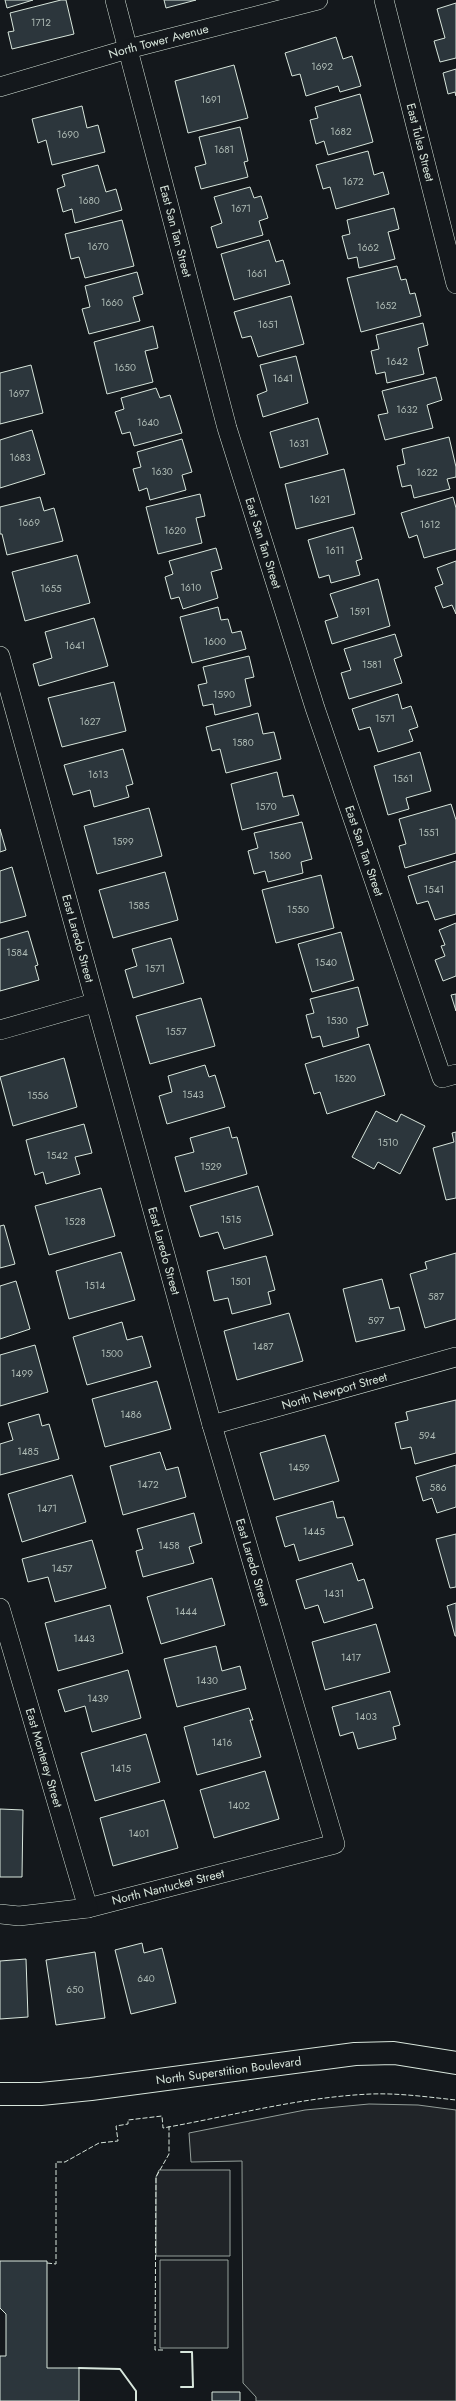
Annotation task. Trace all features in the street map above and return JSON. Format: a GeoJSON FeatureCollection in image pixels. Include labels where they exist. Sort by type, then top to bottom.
{"type":"FeatureCollection","features":[{"type":"Feature","properties":{"kind":"street","name":"East San Tan Street"},"geometry":{"type":"LineString","coordinates":[[115,0],[227,428],[315,708],[449,1076]]}},
{"type":"Feature","properties":{"kind":"street","name":"North Tower Avenue"},"geometry":{"type":"LineString","coordinates":[[0,87],[128,49],[318,0]]}},
{"type":"Feature","properties":{"kind":"street","name":"East Tulsa Street"},"geometry":{"type":"LineString","coordinates":[[384,0],[456,284]]}},
{"type":"Feature","properties":{"kind":"street","name":"East Laredo Street"},"geometry":{"type":"LineString","coordinates":[[0,656],[94,1003],[212,1425],[335,1844]]}},
{"type":"Feature","properties":{"kind":"street"},"geometry":{"type":"LineString","coordinates":[[0,1030],[94,1003]]}},
{"type":"Feature","properties":{"kind":"street","name":"North Newport Street"},"geometry":{"type":"LineString","coordinates":[[212,1425],[456,1357]]}},
{"type":"Feature","properties":{"kind":"street","name":"East Monterey Street"},"geometry":{"type":"LineString","coordinates":[[0,1608],[88,1908]]}},
{"type":"Feature","properties":{"kind":"street","name":"North Nantucket Street"},"geometry":{"type":"LineString","coordinates":[[0,1914],[19,1916],[88,1908],[335,1844]]}},
{"type":"Feature","properties":{"kind":"street","name":"North Superstition Boulevard"},"geometry":{"type":"LineString","coordinates":[[0,2094],[41,2094],[77,2090],[355,2054],[394,2053],[456,2063]]}},
{"type":"Feature","properties":{"kind":"shaded area"},"geometry":{"type":"Polygon","coordinates":[[[369,2104],[418,2105],[456,2110],[456,2401],[256,2401],[256,2397],[243,2383],[242,2161],[191,2162],[189,2133],[305,2110],[369,2104]]]}},
{"type":"Feature","properties":{"kind":"shaded area"},"geometry":{"type":"Polygon","coordinates":[[[159,2170],[230,2170],[230,2256],[156,2256],[156,2177],[159,2170]]]}},
{"type":"Feature","properties":{"kind":"shaded area"},"geometry":{"type":"Polygon","coordinates":[[[160,2260],[228,2260],[228,2348],[160,2348],[160,2260]]]}},
{"type":"Feature","properties":{"kind":"building"},"geometry":{"type":"Polygon","coordinates":[[[5,0],[33,0],[7,8],[5,0]]]}},
{"type":"Feature","properties":{"kind":"building"},"geometry":{"type":"Polygon","coordinates":[[[66,0],[74,34],[12,49],[8,32],[14,31],[10,13],[66,0]]]}},
{"type":"Feature","properties":{"kind":"building"},"geometry":{"type":"Polygon","coordinates":[[[164,0],[196,0],[166,8],[164,0]]]}},
{"type":"Feature","properties":{"kind":"building"},"geometry":{"type":"Polygon","coordinates":[[[456,3],[456,58],[440,62],[434,41],[445,38],[437,9],[456,3]]]}},
{"type":"Feature","properties":{"kind":"building"},"geometry":{"type":"Polygon","coordinates":[[[336,37],[343,59],[352,56],[361,86],[340,92],[338,86],[306,96],[300,74],[292,76],[285,53],[336,37]]]}},
{"type":"Feature","properties":{"kind":"building"},"geometry":{"type":"Polygon","coordinates":[[[234,65],[248,118],[188,133],[175,81],[234,65]]]}},
{"type":"Feature","properties":{"kind":"building"},"geometry":{"type":"Polygon","coordinates":[[[456,69],[456,96],[455,92],[448,94],[443,73],[456,69]]]}},
{"type":"Feature","properties":{"kind":"building"},"geometry":{"type":"Polygon","coordinates":[[[360,94],[373,142],[328,155],[324,141],[316,144],[310,120],[318,118],[315,107],[360,94]]]}},
{"type":"Feature","properties":{"kind":"building"},"geometry":{"type":"Polygon","coordinates":[[[82,106],[87,128],[98,125],[105,152],[52,165],[46,140],[38,143],[32,119],[82,106]]]}},
{"type":"Feature","properties":{"kind":"building"},"geometry":{"type":"Polygon","coordinates":[[[240,127],[248,161],[244,162],[248,177],[201,189],[195,167],[206,164],[199,137],[240,127]]]}},
{"type":"Feature","properties":{"kind":"building"},"geometry":{"type":"Polygon","coordinates":[[[368,151],[374,175],[383,172],[389,194],[336,209],[330,187],[323,189],[316,165],[368,151]]]}},
{"type":"Feature","properties":{"kind":"building"},"geometry":{"type":"Polygon","coordinates":[[[98,165],[106,192],[116,189],[122,210],[75,223],[72,209],[63,212],[57,189],[65,186],[62,175],[98,165]]]}},
{"type":"Feature","properties":{"kind":"building"},"geometry":{"type":"Polygon","coordinates":[[[250,187],[254,198],[261,196],[268,218],[259,221],[263,235],[217,248],[211,227],[222,223],[214,197],[250,187]]]}},
{"type":"Feature","properties":{"kind":"building"},"geometry":{"type":"Polygon","coordinates":[[[394,208],[399,229],[388,232],[395,259],[359,268],[357,257],[348,259],[342,236],[350,234],[347,220],[394,208]]]}},
{"type":"Feature","properties":{"kind":"building"},"geometry":{"type":"Polygon","coordinates":[[[122,220],[134,266],[85,278],[79,257],[71,259],[65,234],[122,220]]]}},
{"type":"Feature","properties":{"kind":"building"},"geometry":{"type":"Polygon","coordinates":[[[269,240],[276,262],[283,260],[290,284],[234,300],[221,254],[269,240]]]}},
{"type":"Feature","properties":{"kind":"building"},"geometry":{"type":"Polygon","coordinates":[[[397,266],[401,280],[406,279],[410,294],[415,293],[421,316],[361,332],[347,278],[397,266]]]}},
{"type":"Feature","properties":{"kind":"building"},"geometry":{"type":"Polygon","coordinates":[[[137,272],[143,294],[133,297],[140,321],[89,334],[82,309],[90,307],[85,286],[137,272]]]}},
{"type":"Feature","properties":{"kind":"building"},"geometry":{"type":"Polygon","coordinates":[[[291,296],[304,344],[258,357],[251,336],[242,338],[234,312],[291,296]]]}},
{"type":"Feature","properties":{"kind":"building"},"geometry":{"type":"Polygon","coordinates":[[[423,323],[428,345],[418,348],[424,374],[387,383],[385,372],[376,374],[371,351],[379,349],[376,335],[423,323]]]}},
{"type":"Feature","properties":{"kind":"building"},"geometry":{"type":"Polygon","coordinates":[[[153,326],[158,348],[145,351],[153,382],[107,394],[94,342],[153,326]]]}},
{"type":"Feature","properties":{"kind":"building"},"geometry":{"type":"Polygon","coordinates":[[[296,356],[308,403],[263,417],[257,395],[267,391],[260,365],[296,356]]]}},
{"type":"Feature","properties":{"kind":"building"},"geometry":{"type":"Polygon","coordinates":[[[31,365],[43,413],[0,424],[0,373],[31,365]]]}},
{"type":"Feature","properties":{"kind":"building"},"geometry":{"type":"Polygon","coordinates":[[[436,377],[442,400],[427,405],[433,428],[385,440],[378,415],[388,413],[382,391],[436,377]]]}},
{"type":"Feature","properties":{"kind":"building"},"geometry":{"type":"Polygon","coordinates":[[[156,388],[160,398],[170,395],[182,433],[134,446],[130,432],[122,434],[115,412],[124,409],[121,398],[156,388]]]}},
{"type":"Feature","properties":{"kind":"building"},"geometry":{"type":"Polygon","coordinates":[[[318,418],[328,454],[280,468],[270,432],[318,418]]]}},
{"type":"Feature","properties":{"kind":"building"},"geometry":{"type":"Polygon","coordinates":[[[32,430],[45,474],[0,488],[0,440],[32,430]]]}},
{"type":"Feature","properties":{"kind":"building"},"geometry":{"type":"Polygon","coordinates":[[[449,437],[456,467],[456,477],[447,479],[450,489],[414,498],[411,485],[402,487],[397,466],[405,464],[402,449],[449,437]]]}},
{"type":"Feature","properties":{"kind":"building"},"geometry":{"type":"Polygon","coordinates":[[[182,439],[192,472],[182,475],[186,490],[150,500],[147,488],[139,491],[133,469],[141,467],[137,452],[182,439]]]}},
{"type":"Feature","properties":{"kind":"building"},"geometry":{"type":"Polygon","coordinates":[[[344,469],[355,514],[296,529],[285,484],[344,469]]]}},
{"type":"Feature","properties":{"kind":"building"},"geometry":{"type":"Polygon","coordinates":[[[200,494],[205,516],[196,518],[202,543],[158,554],[146,507],[200,494]]]}},
{"type":"Feature","properties":{"kind":"building"},"geometry":{"type":"Polygon","coordinates":[[[40,497],[44,511],[54,508],[63,541],[7,555],[2,534],[0,534],[0,507],[40,497]]]}},
{"type":"Feature","properties":{"kind":"building"},"geometry":{"type":"Polygon","coordinates":[[[453,497],[456,508],[456,549],[424,558],[417,535],[409,538],[401,513],[453,497]]]}},
{"type":"Feature","properties":{"kind":"building"},"geometry":{"type":"Polygon","coordinates":[[[353,527],[362,559],[356,561],[360,575],[331,583],[329,575],[319,578],[308,540],[353,527]]]}},
{"type":"Feature","properties":{"kind":"building"},"geometry":{"type":"Polygon","coordinates":[[[216,548],[222,569],[211,572],[218,598],[183,609],[179,597],[171,599],[165,577],[173,574],[169,561],[216,548]]]}},
{"type":"Feature","properties":{"kind":"building"},"geometry":{"type":"Polygon","coordinates":[[[77,555],[90,603],[25,621],[12,572],[77,555]]]}},
{"type":"Feature","properties":{"kind":"building"},"geometry":{"type":"Polygon","coordinates":[[[456,561],[456,614],[452,605],[443,608],[435,587],[443,584],[437,568],[456,561]]]}},
{"type":"Feature","properties":{"kind":"building"},"geometry":{"type":"Polygon","coordinates":[[[378,579],[390,626],[332,644],[325,621],[338,617],[330,594],[378,579]]]}},
{"type":"Feature","properties":{"kind":"building"},"geometry":{"type":"Polygon","coordinates":[[[218,607],[221,620],[228,619],[232,633],[241,631],[246,649],[192,663],[180,617],[218,607]]]}},
{"type":"Feature","properties":{"kind":"building"},"geometry":{"type":"Polygon","coordinates":[[[94,618],[108,666],[39,686],[33,664],[52,658],[45,632],[94,618]]]}},
{"type":"Feature","properties":{"kind":"building"},"geometry":{"type":"Polygon","coordinates":[[[395,634],[402,656],[394,659],[402,683],[349,699],[341,673],[351,670],[344,649],[395,634]]]}},
{"type":"Feature","properties":{"kind":"building"},"geometry":{"type":"Polygon","coordinates":[[[249,656],[254,677],[245,679],[251,706],[215,715],[213,704],[203,706],[198,685],[207,683],[203,667],[249,656]]]}},
{"type":"Feature","properties":{"kind":"building"},"geometry":{"type":"Polygon","coordinates":[[[114,682],[126,731],[62,747],[48,698],[114,682]]]}},
{"type":"Feature","properties":{"kind":"building"},"geometry":{"type":"Polygon","coordinates":[[[398,694],[402,709],[411,706],[418,727],[409,730],[413,741],[378,752],[370,727],[359,730],[352,709],[398,694]]]}},
{"type":"Feature","properties":{"kind":"building"},"geometry":{"type":"Polygon","coordinates":[[[258,713],[263,734],[274,732],[281,759],[226,773],[220,749],[212,751],[206,727],[258,713]]]}},
{"type":"Feature","properties":{"kind":"building"},"geometry":{"type":"Polygon","coordinates":[[[123,749],[133,784],[126,786],[129,797],[94,807],[90,790],[73,795],[64,765],[123,749]]]}},
{"type":"Feature","properties":{"kind":"building"},"geometry":{"type":"Polygon","coordinates":[[[420,752],[431,791],[406,798],[409,809],[388,815],[374,766],[420,752]]]}},
{"type":"Feature","properties":{"kind":"building"},"geometry":{"type":"Polygon","coordinates":[[[277,772],[283,797],[293,795],[299,815],[242,830],[231,784],[277,772]]]}},
{"type":"Feature","properties":{"kind":"building"},"geometry":{"type":"Polygon","coordinates":[[[451,804],[456,820],[456,853],[405,868],[399,846],[406,844],[399,819],[451,804]]]}},
{"type":"Feature","properties":{"kind":"building"},"geometry":{"type":"Polygon","coordinates":[[[149,808],[162,856],[97,874],[84,826],[149,808]]]}},
{"type":"Feature","properties":{"kind":"building"},"geometry":{"type":"Polygon","coordinates":[[[302,822],[312,859],[301,862],[303,873],[268,882],[265,871],[254,874],[248,851],[258,848],[254,833],[302,822]]]}},
{"type":"Feature","properties":{"kind":"building"},"geometry":{"type":"Polygon","coordinates":[[[0,829],[6,850],[0,852],[0,829]]]}},
{"type":"Feature","properties":{"kind":"building"},"geometry":{"type":"Polygon","coordinates":[[[456,861],[456,914],[435,920],[428,901],[417,904],[408,876],[456,861]]]}},
{"type":"Feature","properties":{"kind":"building"},"geometry":{"type":"Polygon","coordinates":[[[12,867],[26,916],[0,923],[0,871],[12,867]]]}},
{"type":"Feature","properties":{"kind":"building"},"geometry":{"type":"Polygon","coordinates":[[[165,872],[178,920],[113,938],[99,890],[165,872]]]}},
{"type":"Feature","properties":{"kind":"building"},"geometry":{"type":"Polygon","coordinates":[[[321,875],[334,928],[276,943],[262,890],[321,875]]]}},
{"type":"Feature","properties":{"kind":"building"},"geometry":{"type":"Polygon","coordinates":[[[456,923],[456,976],[443,981],[435,960],[445,956],[441,946],[445,945],[439,930],[456,923]]]}},
{"type":"Feature","properties":{"kind":"building"},"geometry":{"type":"Polygon","coordinates":[[[28,931],[38,965],[35,966],[39,980],[0,991],[0,939],[28,931]]]}},
{"type":"Feature","properties":{"kind":"building"},"geometry":{"type":"Polygon","coordinates":[[[341,932],[354,980],[312,992],[298,944],[341,932]]]}},
{"type":"Feature","properties":{"kind":"building"},"geometry":{"type":"Polygon","coordinates":[[[171,938],[184,983],[133,998],[125,970],[137,966],[132,949],[171,938]]]}},
{"type":"Feature","properties":{"kind":"building"},"geometry":{"type":"Polygon","coordinates":[[[358,987],[368,1025],[357,1028],[359,1037],[323,1047],[320,1036],[312,1038],[306,1015],[314,1013],[310,999],[358,987]]]}},
{"type":"Feature","properties":{"kind":"building"},"geometry":{"type":"Polygon","coordinates":[[[456,994],[456,1011],[451,995],[456,994]]]}},
{"type":"Feature","properties":{"kind":"building"},"geometry":{"type":"Polygon","coordinates":[[[201,998],[215,1046],[150,1064],[136,1016],[201,998]]]}},
{"type":"Feature","properties":{"kind":"building"},"geometry":{"type":"Polygon","coordinates":[[[369,1044],[385,1095],[327,1114],[320,1092],[314,1094],[305,1064],[369,1044]]]}},
{"type":"Feature","properties":{"kind":"building"},"geometry":{"type":"Polygon","coordinates":[[[64,1058],[77,1107],[13,1126],[0,1077],[64,1058]]]}},
{"type":"Feature","properties":{"kind":"building"},"geometry":{"type":"Polygon","coordinates":[[[205,1065],[209,1077],[215,1075],[225,1107],[167,1124],[159,1096],[172,1092],[168,1076],[205,1065]]]}},
{"type":"Feature","properties":{"kind":"building"},"geometry":{"type":"Polygon","coordinates":[[[376,1111],[397,1122],[401,1114],[425,1126],[400,1174],[378,1162],[374,1169],[352,1157],[376,1111]]]}},
{"type":"Feature","properties":{"kind":"building"},"geometry":{"type":"Polygon","coordinates":[[[84,1124],[92,1153],[75,1157],[80,1174],[46,1184],[43,1172],[35,1175],[26,1140],[84,1124]]]}},
{"type":"Feature","properties":{"kind":"building"},"geometry":{"type":"Polygon","coordinates":[[[229,1127],[232,1138],[237,1137],[247,1174],[185,1192],[175,1157],[194,1152],[190,1138],[229,1127]]]}},
{"type":"Feature","properties":{"kind":"building"},"geometry":{"type":"Polygon","coordinates":[[[456,1132],[456,1198],[446,1200],[433,1148],[454,1142],[452,1133],[456,1132]]]}},
{"type":"Feature","properties":{"kind":"building"},"geometry":{"type":"Polygon","coordinates":[[[258,1186],[273,1235],[224,1249],[218,1232],[200,1237],[190,1206],[258,1186]]]}},
{"type":"Feature","properties":{"kind":"building"},"geometry":{"type":"Polygon","coordinates":[[[101,1188],[115,1236],[49,1255],[35,1206],[101,1188]]]}},
{"type":"Feature","properties":{"kind":"building"},"geometry":{"type":"Polygon","coordinates":[[[4,1225],[15,1264],[0,1268],[0,1226],[4,1225]]]}},
{"type":"Feature","properties":{"kind":"building"},"geometry":{"type":"Polygon","coordinates":[[[121,1252],[135,1300],[69,1319],[56,1271],[121,1252]]]}},
{"type":"Feature","properties":{"kind":"building"},"geometry":{"type":"Polygon","coordinates":[[[456,1253],[456,1319],[425,1328],[410,1274],[427,1269],[425,1262],[456,1253]]]}},
{"type":"Feature","properties":{"kind":"building"},"geometry":{"type":"Polygon","coordinates":[[[266,1256],[275,1290],[268,1292],[271,1304],[232,1314],[228,1298],[214,1301],[207,1271],[266,1256]]]}},
{"type":"Feature","properties":{"kind":"building"},"geometry":{"type":"Polygon","coordinates":[[[382,1279],[390,1309],[399,1307],[405,1330],[356,1342],[343,1289],[382,1279]]]}},
{"type":"Feature","properties":{"kind":"building"},"geometry":{"type":"Polygon","coordinates":[[[16,1281],[30,1329],[0,1339],[0,1286],[16,1281]]]}},
{"type":"Feature","properties":{"kind":"building"},"geometry":{"type":"Polygon","coordinates":[[[289,1313],[303,1361],[237,1380],[224,1331],[289,1313]]]}},
{"type":"Feature","properties":{"kind":"building"},"geometry":{"type":"Polygon","coordinates":[[[122,1322],[127,1340],[142,1336],[151,1367],[87,1385],[73,1337],[122,1322]]]}},
{"type":"Feature","properties":{"kind":"building"},"geometry":{"type":"Polygon","coordinates":[[[35,1345],[48,1392],[0,1406],[0,1355],[35,1345]]]}},
{"type":"Feature","properties":{"kind":"building"},"geometry":{"type":"Polygon","coordinates":[[[157,1381],[171,1429],[105,1447],[92,1399],[157,1381]]]}},
{"type":"Feature","properties":{"kind":"building"},"geometry":{"type":"Polygon","coordinates":[[[456,1400],[456,1453],[415,1464],[411,1447],[401,1449],[395,1423],[408,1420],[406,1412],[456,1400]]]}},
{"type":"Feature","properties":{"kind":"building"},"geometry":{"type":"Polygon","coordinates":[[[39,1414],[42,1426],[49,1424],[59,1459],[0,1475],[0,1444],[13,1440],[8,1423],[39,1414]]]}},
{"type":"Feature","properties":{"kind":"building"},"geometry":{"type":"Polygon","coordinates":[[[325,1435],[339,1481],[274,1500],[260,1453],[325,1435]]]}},
{"type":"Feature","properties":{"kind":"building"},"geometry":{"type":"Polygon","coordinates":[[[160,1452],[166,1470],[178,1467],[186,1497],[123,1515],[110,1466],[160,1452]]]}},
{"type":"Feature","properties":{"kind":"building"},"geometry":{"type":"Polygon","coordinates":[[[456,1465],[456,1507],[437,1513],[432,1498],[423,1501],[416,1477],[456,1465]]]}},
{"type":"Feature","properties":{"kind":"building"},"geometry":{"type":"Polygon","coordinates":[[[72,1475],[86,1522],[22,1542],[8,1494],[72,1475]]]}},
{"type":"Feature","properties":{"kind":"building"},"geometry":{"type":"Polygon","coordinates":[[[333,1501],[337,1518],[344,1517],[353,1545],[299,1561],[294,1544],[285,1547],[276,1517],[333,1501]]]}},
{"type":"Feature","properties":{"kind":"building"},"geometry":{"type":"Polygon","coordinates":[[[194,1513],[202,1543],[189,1547],[194,1563],[143,1577],[136,1551],[143,1549],[137,1529],[194,1513]]]}},
{"type":"Feature","properties":{"kind":"building"},"geometry":{"type":"Polygon","coordinates":[[[456,1534],[456,1587],[450,1588],[436,1539],[456,1534]]]}},
{"type":"Feature","properties":{"kind":"building"},"geometry":{"type":"Polygon","coordinates":[[[92,1540],[106,1588],[55,1602],[48,1577],[28,1582],[22,1559],[92,1540]]]}},
{"type":"Feature","properties":{"kind":"building"},"geometry":{"type":"Polygon","coordinates":[[[352,1563],[358,1581],[364,1579],[373,1608],[324,1623],[318,1605],[305,1609],[296,1580],[352,1563]]]}},
{"type":"Feature","properties":{"kind":"building"},"geometry":{"type":"Polygon","coordinates":[[[212,1578],[225,1625],[161,1644],[147,1597],[212,1578]]]}},
{"type":"Feature","properties":{"kind":"building"},"geometry":{"type":"Polygon","coordinates":[[[456,1603],[456,1636],[455,1636],[447,1606],[456,1603]]]}},
{"type":"Feature","properties":{"kind":"building"},"geometry":{"type":"Polygon","coordinates":[[[110,1605],[123,1653],[58,1671],[45,1623],[110,1605]]]}},
{"type":"Feature","properties":{"kind":"building"},"geometry":{"type":"Polygon","coordinates":[[[376,1624],[390,1672],[325,1690],[312,1642],[376,1624]]]}},
{"type":"Feature","properties":{"kind":"building"},"geometry":{"type":"Polygon","coordinates":[[[216,1646],[222,1671],[240,1666],[246,1689],[177,1707],[164,1659],[216,1646]]]}},
{"type":"Feature","properties":{"kind":"building"},"geometry":{"type":"Polygon","coordinates":[[[128,1670],[141,1718],[92,1732],[85,1706],[65,1712],[58,1690],[128,1670]]]}},
{"type":"Feature","properties":{"kind":"building"},"geometry":{"type":"Polygon","coordinates":[[[390,1691],[400,1725],[393,1727],[396,1739],[358,1749],[353,1732],[340,1736],[332,1707],[390,1691]]]}},
{"type":"Feature","properties":{"kind":"building"},"geometry":{"type":"Polygon","coordinates":[[[249,1708],[253,1720],[250,1720],[261,1757],[197,1775],[184,1727],[249,1708]]]}},
{"type":"Feature","properties":{"kind":"building"},"geometry":{"type":"Polygon","coordinates":[[[146,1734],[160,1782],[95,1801],[81,1753],[146,1734]]]}},
{"type":"Feature","properties":{"kind":"building"},"geometry":{"type":"Polygon","coordinates":[[[265,1771],[279,1819],[214,1838],[200,1790],[265,1771]]]}},
{"type":"Feature","properties":{"kind":"building"},"geometry":{"type":"Polygon","coordinates":[[[164,1800],[178,1848],[113,1866],[100,1818],[164,1800]]]}},
{"type":"Feature","properties":{"kind":"building"},"geometry":{"type":"Polygon","coordinates":[[[0,1809],[23,1810],[22,1877],[0,1877],[0,1809]]]}},
{"type":"Feature","properties":{"kind":"building"},"geometry":{"type":"Polygon","coordinates":[[[142,1943],[144,1953],[162,1948],[176,2003],[131,2014],[115,1950],[142,1943]]]}},
{"type":"Feature","properties":{"kind":"building"},"geometry":{"type":"Polygon","coordinates":[[[95,1952],[105,2018],[56,2025],[46,1960],[95,1952]]]}},
{"type":"Feature","properties":{"kind":"building"},"geometry":{"type":"Polygon","coordinates":[[[26,1959],[28,2017],[0,2019],[0,1961],[26,1959]]]}},
{"type":"Feature","properties":{"kind":"building"},"geometry":{"type":"Polygon","coordinates":[[[0,2261],[47,2261],[47,2368],[79,2368],[79,2401],[0,2401],[0,2356],[6,2356],[6,2314],[0,2308],[0,2261]]]}},
{"type":"Feature","properties":{"kind":"building"},"geometry":{"type":"Polygon","coordinates":[[[212,2392],[240,2392],[240,2401],[212,2401],[212,2392]]]}},
{"type":"Feature","properties":{"kind":"fence"},"geometry":{"type":"LineString","coordinates":[[47,2263],[56,2264],[56,2162],[65,2162],[99,2143],[118,2141],[116,2126],[128,2124],[128,2120],[162,2116],[163,2128],[292,2103],[371,2094],[403,2095],[456,2100]]}},
{"type":"Feature","properties":{"kind":"fence"},"geometry":{"type":"LineString","coordinates":[[163,2350],[155,2350],[156,2177],[169,2154],[169,2126]]}},
{"type":"Feature","properties":{"kind":"wall"},"geometry":{"type":"LineString","coordinates":[[181,2352],[192,2352],[193,2387],[181,2387]]}},
{"type":"Feature","properties":{"kind":"wall"},"geometry":{"type":"LineString","coordinates":[[79,2368],[120,2369],[136,2391],[136,2401]]}}]}
